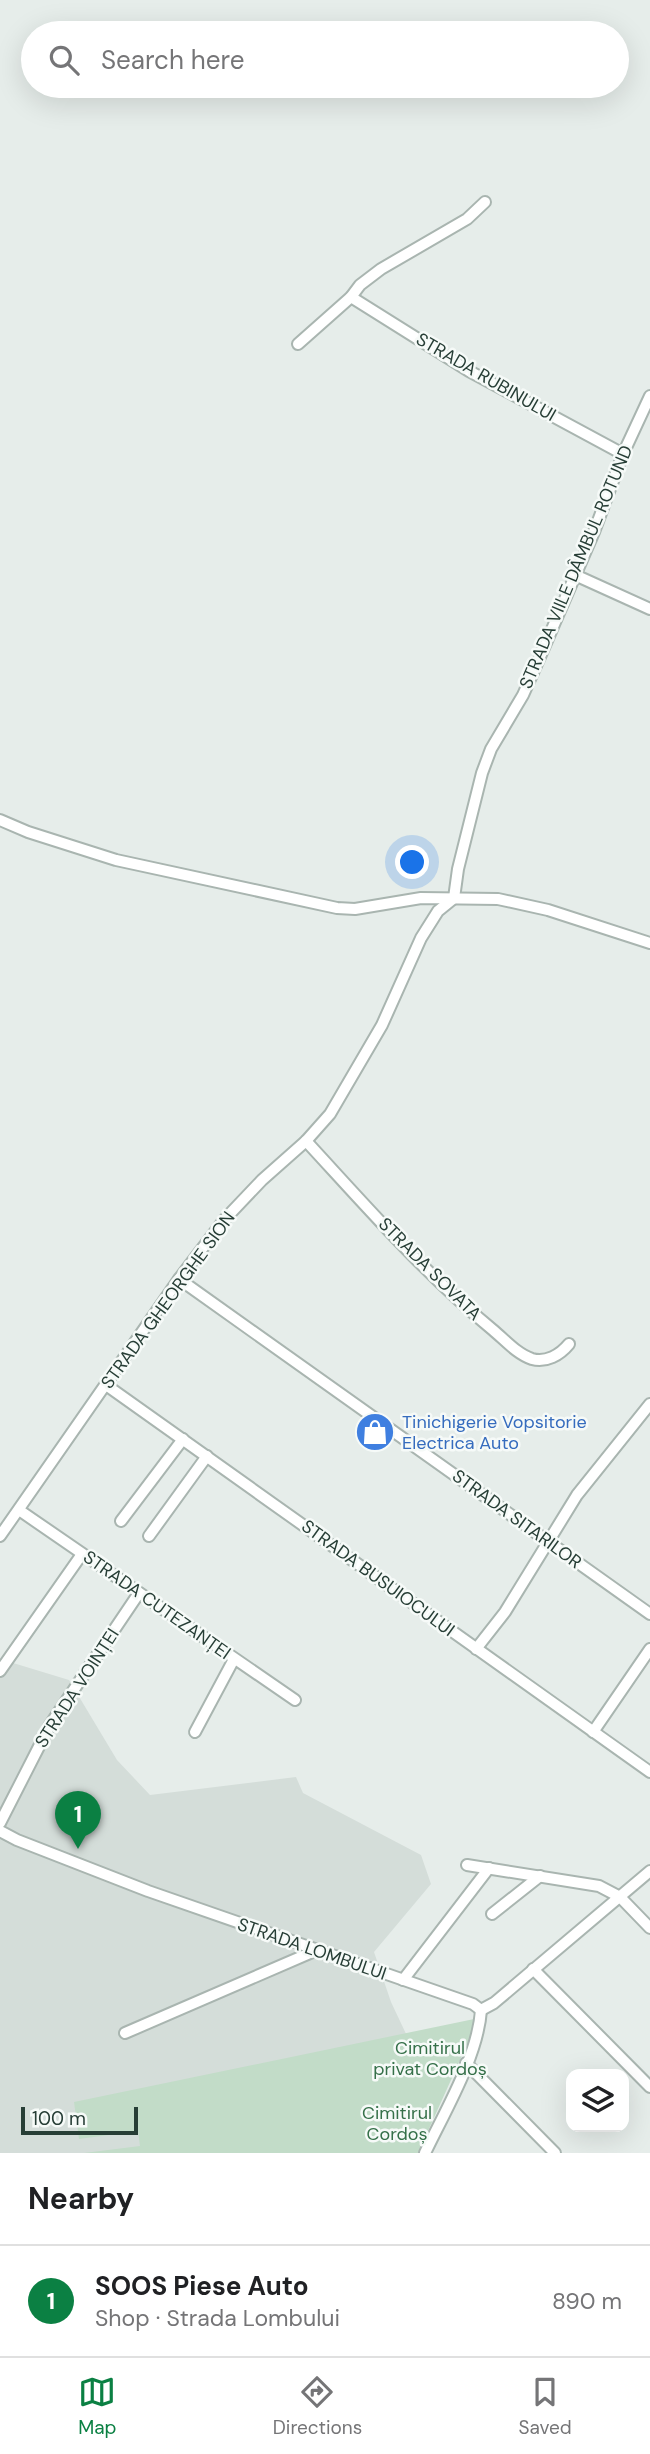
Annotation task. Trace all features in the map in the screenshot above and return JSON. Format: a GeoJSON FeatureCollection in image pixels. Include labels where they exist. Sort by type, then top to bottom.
{"type":"FeatureCollection","features":[{"type":"Feature","properties":{"kind":"street"},"geometry":{"type":"LineString","coordinates":[[298,344],[351,297],[360,285],[381,269],[467,219],[485,202]]}},
{"type":"Feature","properties":{"kind":"street","name":"STRADA RUBINULUI"},"geometry":{"type":"LineString","coordinates":[[351,297],[469,371],[623,454]]}},
{"type":"Feature","properties":{"kind":"street","name":"STRADA VIILE DÂMBUL ROTUND"},"geometry":{"type":"LineString","coordinates":[[454,898],[458,869],[482,772],[491,748],[523,695],[594,532],[623,454],[650,396]]}},
{"type":"Feature","properties":{"kind":"street"},"geometry":{"type":"LineString","coordinates":[[575,575],[650,609]]}},
{"type":"Feature","properties":{"kind":"street"},"geometry":{"type":"LineString","coordinates":[[0,820],[28,832],[116,860],[337,908],[355,909],[409,899],[475,897],[519,903],[650,943]]}},
{"type":"Feature","properties":{"kind":"street","name":"STRADA GHEORGHE SION"},"geometry":{"type":"LineString","coordinates":[[0,1536],[179,1279],[224,1220],[262,1180],[306,1141],[330,1114],[382,1025],[421,939],[438,911],[454,898]]}},
{"type":"Feature","properties":{"kind":"street","name":"STRADA SOVATA"},"geometry":{"type":"LineString","coordinates":[[306,1141],[435,1279],[517,1350],[535,1360],[544,1360],[555,1356],[569,1344]]}},
{"type":"Feature","properties":{"kind":"street","name":"STRADA SITARILOR"},"geometry":{"type":"LineString","coordinates":[[179,1279],[650,1614]]}},
{"type":"Feature","properties":{"kind":"street","name":"STRADA BUSUIOCULUI"},"geometry":{"type":"LineString","coordinates":[[106,1385],[650,1772]]}},
{"type":"Feature","properties":{"kind":"street"},"geometry":{"type":"LineString","coordinates":[[476,1649],[505,1612],[586,1482],[650,1404]]}},
{"type":"Feature","properties":{"kind":"street"},"geometry":{"type":"LineString","coordinates":[[121,1521],[183,1439]]}},
{"type":"Feature","properties":{"kind":"street"},"geometry":{"type":"LineString","coordinates":[[149,1536],[207,1456]]}},
{"type":"Feature","properties":{"kind":"street","name":"STRADA CUTEZANȚEI"},"geometry":{"type":"LineString","coordinates":[[19,1510],[295,1700]]}},
{"type":"Feature","properties":{"kind":"street"},"geometry":{"type":"LineString","coordinates":[[0,1671],[82,1554]]}},
{"type":"Feature","properties":{"kind":"street","name":"STRADA VOINȚEI"},"geometry":{"type":"LineString","coordinates":[[0,1823],[50,1725],[139,1593]]}},
{"type":"Feature","properties":{"kind":"street"},"geometry":{"type":"LineString","coordinates":[[593,1732],[650,1649]]}},
{"type":"Feature","properties":{"kind":"street"},"geometry":{"type":"LineString","coordinates":[[195,1732],[234,1659]]}},
{"type":"Feature","properties":{"kind":"street","name":"STRADA LOMBULUI"},"geometry":{"type":"LineString","coordinates":[[0,1831],[148,1891],[473,2004],[481,2010]]}},
{"type":"Feature","properties":{"kind":"street"},"geometry":{"type":"LineString","coordinates":[[467,1865],[599,1886],[620,1897],[650,1928]]}},
{"type":"Feature","properties":{"kind":"street"},"geometry":{"type":"LineString","coordinates":[[403,1980],[489,1868]]}},
{"type":"Feature","properties":{"kind":"street"},"geometry":{"type":"LineString","coordinates":[[425,2153],[466,2063],[480,2023],[481,2010],[495,2003],[650,1871]]}},
{"type":"Feature","properties":{"kind":"street"},"geometry":{"type":"LineString","coordinates":[[492,1914],[540,1876]]}},
{"type":"Feature","properties":{"kind":"street"},"geometry":{"type":"LineString","coordinates":[[125,2033],[312,1955],[317,1950]]}},
{"type":"Feature","properties":{"kind":"street"},"geometry":{"type":"LineString","coordinates":[[533,1969],[650,2087]]}},
{"type":"Feature","properties":{"kind":"street"},"geometry":{"type":"LineString","coordinates":[[466,2063],[555,2153]]}},
{"type":"Feature","properties":{"kind":"shaded area"},"geometry":{"type":"Polygon","coordinates":[[[0,1659],[69,1680],[117,1760],[150,1795],[296,1777],[303,1793],[421,1855],[431,1884],[374,1952],[391,2002],[424,2072],[343,2153],[0,2153],[0,1659]]]}},
{"type":"Feature","properties":{"kind":"green space"},"geometry":{"type":"Polygon","coordinates":[[[479,2018],[418,2153],[84,2153],[140,2146],[138,2131],[79,2139],[74,2102],[479,2018]]]}},
{"type":"Feature","properties":{"kind":"place","name":"Tinichigerie Vopsitorie Electrica Auto"},"geometry":{"type":"Point","coordinates":[375,1432]}},
{"type":"Feature","properties":{"kind":"place","name":"SOOS Piese Auto"},"geometry":{"type":"Point","coordinates":[78,1849]}},
{"type":"Feature","properties":{"kind":"park label","name":"Cimitirul privat Cordoș"},"geometry":{"type":"Point","coordinates":[430,2058]}},
{"type":"Feature","properties":{"kind":"park label","name":"Cimitirul Cordoș"},"geometry":{"type":"Point","coordinates":[397,2123]}}]}
